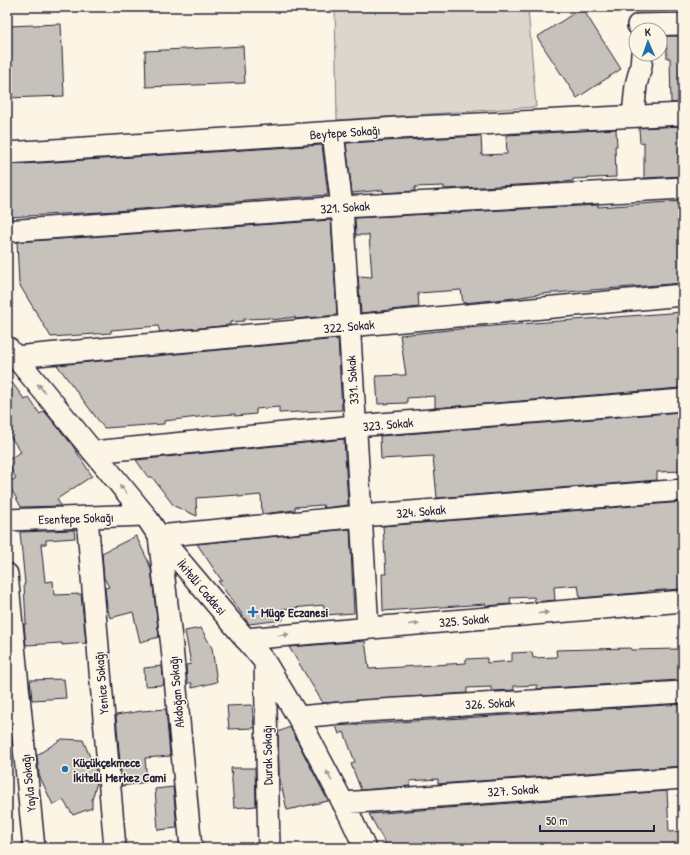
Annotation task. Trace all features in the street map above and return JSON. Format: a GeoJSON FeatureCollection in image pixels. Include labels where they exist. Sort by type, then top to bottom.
{"type":"FeatureCollection","features":[{"type":"Feature","properties":{"kind":"street"},"geometry":{"type":"LineString","coordinates":[[638,21],[683,24]]}},
{"type":"Feature","properties":{"kind":"street"},"geometry":{"type":"LineString","coordinates":[[633,116],[636,85],[641,62]]}},
{"type":"Feature","properties":{"kind":"street","name":"Beytepe Sokağı"},"geometry":{"type":"LineString","coordinates":[[7,153],[398,128],[683,114]]}},
{"type":"Feature","properties":{"kind":"street","name":"331. Sokak"},"geometry":{"type":"LineString","coordinates":[[333,133],[342,207],[368,628]]}},
{"type":"Feature","properties":{"kind":"street","name":"321. Sokak"},"geometry":{"type":"LineString","coordinates":[[7,231],[342,207],[683,188]]}},
{"type":"Feature","properties":{"kind":"street","name":"322. Sokak"},"geometry":{"type":"LineString","coordinates":[[11,352],[349,326],[683,295]]}},
{"type":"Feature","properties":{"kind":"street","name":"İkitelli Caddesi"},"geometry":{"type":"LineString","coordinates":[[11,352],[145,515],[159,536],[265,662],[298,717],[365,848]]}},
{"type":"Feature","properties":{"kind":"street","name":"323. Sokak"},"geometry":{"type":"LineString","coordinates":[[93,452],[355,426],[683,400]]}},
{"type":"Feature","properties":{"kind":"street","name":"324. Sokak"},"geometry":{"type":"LineString","coordinates":[[159,536],[361,516],[683,490]]}},
{"type":"Feature","properties":{"kind":"street","name":"Esentepe Sokağı"},"geometry":{"type":"LineString","coordinates":[[7,520],[145,515]]}},
{"type":"Feature","properties":{"kind":"street","name":"Yenice Sokağı"},"geometry":{"type":"LineString","coordinates":[[87,518],[115,848]]}},
{"type":"Feature","properties":{"kind":"street","name":"Akdoğan Sokağı"},"geometry":{"type":"LineString","coordinates":[[159,536],[172,647],[190,848]]}},
{"type":"Feature","properties":{"kind":"street","name":"Yayla Sokağı"},"geometry":{"type":"LineString","coordinates":[[7,574],[8,597],[34,848]]}},
{"type":"Feature","properties":{"kind":"street","name":"325. Sokak"},"geometry":{"type":"LineString","coordinates":[[245,639],[683,601]]}},
{"type":"Feature","properties":{"kind":"street","name":"Durak Sokağı"},"geometry":{"type":"LineString","coordinates":[[265,662],[270,848]]}},
{"type":"Feature","properties":{"kind":"street","name":"326. Sokak"},"geometry":{"type":"LineString","coordinates":[[298,717],[364,711],[683,692]]}},
{"type":"Feature","properties":{"kind":"street","name":"327. Sokak"},"geometry":{"type":"LineString","coordinates":[[343,803],[683,778]]}},
{"type":"Feature","properties":{"kind":"shaded area"},"geometry":{"type":"Polygon","coordinates":[[[335,7],[536,7],[528,8],[536,107],[337,120],[335,7]]]}},
{"type":"Feature","properties":{"kind":"building"},"geometry":{"type":"Polygon","coordinates":[[[664,7],[683,7],[683,12],[665,12],[664,7]]]}},
{"type":"Feature","properties":{"kind":"building"},"geometry":{"type":"Polygon","coordinates":[[[582,8],[621,69],[577,98],[537,37],[582,8]]]}},
{"type":"Feature","properties":{"kind":"building"},"geometry":{"type":"Polygon","coordinates":[[[61,24],[64,96],[7,98],[7,26],[61,24]]]}},
{"type":"Feature","properties":{"kind":"building"},"geometry":{"type":"Polygon","coordinates":[[[668,36],[683,36],[683,102],[671,103],[670,58],[668,58],[668,36]]]}},
{"type":"Feature","properties":{"kind":"building"},"geometry":{"type":"Polygon","coordinates":[[[243,46],[245,83],[146,87],[145,51],[243,46]]]}},
{"type":"Feature","properties":{"kind":"building"},"geometry":{"type":"Polygon","coordinates":[[[683,126],[683,176],[644,178],[644,142],[640,143],[639,128],[683,126]]]}},
{"type":"Feature","properties":{"kind":"building"},"geometry":{"type":"Polygon","coordinates":[[[616,129],[616,177],[573,179],[573,181],[553,183],[444,189],[444,186],[415,187],[415,191],[384,193],[383,190],[352,193],[346,143],[481,136],[482,155],[507,154],[506,135],[616,129]]]}},
{"type":"Feature","properties":{"kind":"building"},"geometry":{"type":"Polygon","coordinates":[[[322,145],[328,195],[101,212],[7,217],[7,165],[322,145]]]}},
{"type":"Feature","properties":{"kind":"building"},"geometry":{"type":"Polygon","coordinates":[[[683,201],[683,283],[540,294],[463,303],[461,290],[418,293],[419,307],[361,313],[358,276],[372,277],[369,235],[356,235],[355,218],[598,205],[598,207],[683,201]]]}},
{"type":"Feature","properties":{"kind":"building"},"geometry":{"type":"Polygon","coordinates":[[[331,220],[337,315],[295,319],[295,317],[272,320],[272,318],[244,319],[244,321],[230,322],[230,325],[160,332],[158,326],[111,330],[111,333],[51,337],[19,284],[17,242],[331,220]]]}},
{"type":"Feature","properties":{"kind":"building"},"geometry":{"type":"Polygon","coordinates":[[[683,312],[683,383],[679,383],[680,388],[435,408],[435,396],[407,398],[407,403],[378,404],[376,376],[406,375],[400,335],[479,327],[683,312]]]}},
{"type":"Feature","properties":{"kind":"building"},"geometry":{"type":"Polygon","coordinates":[[[338,339],[342,410],[279,413],[279,407],[256,409],[256,414],[207,416],[164,421],[164,424],[104,428],[57,365],[338,339]]]}},
{"type":"Feature","properties":{"kind":"building"},"geometry":{"type":"Polygon","coordinates":[[[7,376],[25,400],[29,398],[40,414],[44,411],[71,443],[92,476],[57,499],[61,506],[21,507],[8,483],[16,478],[7,463],[7,460],[21,452],[7,432],[7,376]]]}},
{"type":"Feature","properties":{"kind":"building"},"geometry":{"type":"Polygon","coordinates":[[[681,412],[683,433],[683,471],[657,472],[657,480],[437,498],[433,456],[381,459],[380,436],[681,412]]]}},
{"type":"Feature","properties":{"kind":"building"},"geometry":{"type":"Polygon","coordinates":[[[344,439],[348,505],[324,508],[323,505],[295,507],[295,510],[262,514],[261,495],[238,497],[238,495],[196,498],[197,516],[174,506],[152,477],[148,477],[136,460],[344,439]]]}},
{"type":"Feature","properties":{"kind":"building"},"geometry":{"type":"Polygon","coordinates":[[[683,502],[683,589],[580,598],[578,585],[554,587],[555,600],[535,602],[534,597],[510,598],[511,604],[486,606],[486,604],[383,611],[382,574],[386,574],[383,526],[683,502]]]}},
{"type":"Feature","properties":{"kind":"building"},"geometry":{"type":"Polygon","coordinates":[[[350,529],[354,613],[325,615],[324,605],[282,609],[283,620],[249,624],[218,581],[222,581],[197,544],[350,529]]]}},
{"type":"Feature","properties":{"kind":"building"},"geometry":{"type":"Polygon","coordinates":[[[74,530],[75,538],[46,540],[46,544],[41,544],[45,582],[53,581],[54,595],[81,594],[86,643],[26,645],[24,624],[26,624],[25,584],[20,532],[74,530]]]}},
{"type":"Feature","properties":{"kind":"building"},"geometry":{"type":"Polygon","coordinates":[[[136,536],[151,569],[159,637],[140,642],[133,612],[110,618],[105,588],[109,587],[104,578],[102,553],[136,536]]]}},
{"type":"Feature","properties":{"kind":"building"},"geometry":{"type":"Polygon","coordinates":[[[201,628],[212,648],[217,682],[192,688],[192,683],[187,683],[186,665],[191,664],[185,631],[201,628]]]}},
{"type":"Feature","properties":{"kind":"building"},"geometry":{"type":"Polygon","coordinates":[[[365,641],[369,669],[466,663],[466,659],[487,658],[487,663],[512,661],[512,653],[532,652],[533,658],[557,657],[556,650],[631,648],[631,650],[678,649],[679,680],[537,689],[537,685],[514,686],[514,690],[491,691],[491,687],[467,688],[467,693],[323,703],[289,647],[365,641]]]}},
{"type":"Feature","properties":{"kind":"building"},"geometry":{"type":"Polygon","coordinates":[[[162,666],[164,685],[145,686],[144,668],[162,666]]]}},
{"type":"Feature","properties":{"kind":"building"},"geometry":{"type":"Polygon","coordinates":[[[64,679],[66,698],[32,700],[30,680],[64,679]]]}},
{"type":"Feature","properties":{"kind":"building"},"geometry":{"type":"Polygon","coordinates":[[[683,704],[683,766],[438,784],[438,779],[410,781],[410,786],[361,790],[351,764],[355,762],[344,732],[339,734],[336,726],[683,704]]]}},
{"type":"Feature","properties":{"kind":"building"},"geometry":{"type":"Polygon","coordinates":[[[252,705],[254,728],[229,729],[227,706],[252,705]]]}},
{"type":"Feature","properties":{"kind":"building"},"geometry":{"type":"Polygon","coordinates":[[[166,709],[170,756],[145,758],[147,782],[122,786],[116,715],[166,709]]]}},
{"type":"Feature","properties":{"kind":"building"},"geometry":{"type":"Polygon","coordinates":[[[290,727],[328,801],[287,810],[279,775],[278,732],[290,727]]]}},
{"type":"Feature","properties":{"kind":"building","name":"Küçükçekmece İkitelli Merkez Cami"},"geometry":{"type":"Polygon","coordinates":[[[62,739],[83,740],[97,774],[92,808],[73,815],[63,800],[53,805],[39,775],[37,755],[62,739]]]}},
{"type":"Feature","properties":{"kind":"building"},"geometry":{"type":"Polygon","coordinates":[[[231,768],[255,768],[256,806],[234,808],[231,768]]]}},
{"type":"Feature","properties":{"kind":"building"},"geometry":{"type":"Polygon","coordinates":[[[173,787],[177,828],[158,830],[155,789],[173,787]]]}},
{"type":"Feature","properties":{"kind":"building"},"geometry":{"type":"Polygon","coordinates":[[[667,791],[669,832],[683,831],[683,848],[388,848],[369,814],[667,791]]]}},
{"type":"Feature","properties":{"kind":"place","name":"Müge Eczanesi"},"geometry":{"type":"Point","coordinates":[253,612]}},
{"type":"Feature","properties":{"kind":"place","name":"Küçükçekmece İkitelli Merkez Cami"},"geometry":{"type":"Point","coordinates":[65,769]}}]}
